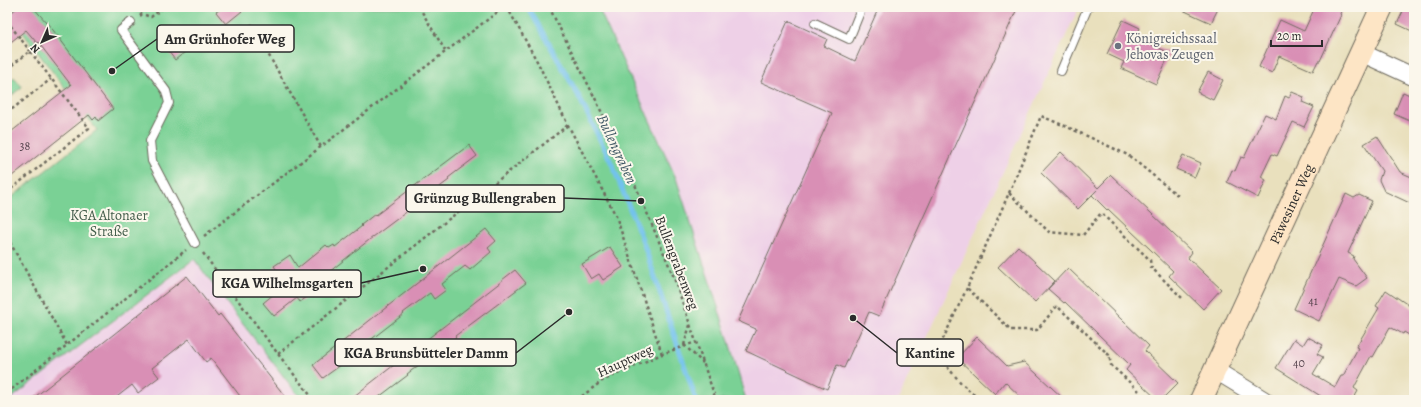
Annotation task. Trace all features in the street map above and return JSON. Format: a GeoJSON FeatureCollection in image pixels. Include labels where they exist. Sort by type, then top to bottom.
{"type":"FeatureCollection","features":[{"type":"Feature","properties":{"kind":"street","name":"Päwesiner Weg"},"geometry":{"type":"LineString","coordinates":[[1201,400],[1382,7]]}},
{"type":"Feature","properties":{"kind":"street"},"geometry":{"type":"LineString","coordinates":[[1362,53],[1414,77]]}},
{"type":"Feature","properties":{"kind":"street"},"geometry":{"type":"LineString","coordinates":[[1215,370],[1264,400]]}},
{"type":"Feature","properties":{"kind":"lane"},"geometry":{"type":"LineString","coordinates":[[815,23],[850,39],[862,7]]}},
{"type":"Feature","properties":{"kind":"lane"},"geometry":{"type":"LineString","coordinates":[[1061,71],[1088,7]]}},
{"type":"Feature","properties":{"kind":"lane"},"geometry":{"type":"LineString","coordinates":[[131,22],[121,30],[166,91],[169,103],[150,141],[152,161],[196,242]]}},
{"type":"Feature","properties":{"kind":"path"},"geometry":{"type":"LineString","coordinates":[[131,22],[142,14],[151,17],[164,7]]}},
{"type":"Feature","properties":{"kind":"path"},"geometry":{"type":"LineString","coordinates":[[419,7],[446,52]]}},
{"type":"Feature","properties":{"kind":"path"},"geometry":{"type":"LineString","coordinates":[[7,393],[196,242],[504,7]]}},
{"type":"Feature","properties":{"kind":"path"},"geometry":{"type":"LineString","coordinates":[[508,7],[616,216],[662,354]]}},
{"type":"Feature","properties":{"kind":"path","name":"Bullengrabenweg"},"geometry":{"type":"LineString","coordinates":[[549,7],[596,100],[637,189],[673,275],[716,400]]}},
{"type":"Feature","properties":{"kind":"path"},"geometry":{"type":"LineString","coordinates":[[7,21],[89,128],[7,192]]}},
{"type":"Feature","properties":{"kind":"path"},"geometry":{"type":"LineString","coordinates":[[251,24],[321,147]]}},
{"type":"Feature","properties":{"kind":"path"},"geometry":{"type":"LineString","coordinates":[[7,69],[30,51]]}},
{"type":"Feature","properties":{"kind":"path"},"geometry":{"type":"LineString","coordinates":[[7,113],[51,79]]}},
{"type":"Feature","properties":{"kind":"path"},"geometry":{"type":"LineString","coordinates":[[980,400],[962,384],[936,354],[1009,193],[1041,116],[1128,155],[1179,195]]}},
{"type":"Feature","properties":{"kind":"path"},"geometry":{"type":"LineString","coordinates":[[278,354],[568,125]]}},
{"type":"Feature","properties":{"kind":"path"},"geometry":{"type":"LineString","coordinates":[[1009,193],[1049,232],[1083,235],[1101,213],[1150,260],[1151,267],[1183,299]]}},
{"type":"Feature","properties":{"kind":"path"},"geometry":{"type":"LineString","coordinates":[[7,237],[67,345]]}},
{"type":"Feature","properties":{"kind":"path"},"geometry":{"type":"LineString","coordinates":[[196,242],[278,354],[314,400]]}},
{"type":"Feature","properties":{"kind":"path"},"geometry":{"type":"LineString","coordinates":[[967,288],[1011,330],[1037,330],[1057,306],[1110,355],[1111,365],[1140,391]]}},
{"type":"Feature","properties":{"kind":"path"},"geometry":{"type":"LineString","coordinates":[[690,324],[684,345],[703,363]]}},
{"type":"Feature","properties":{"kind":"path","name":"Hauptweg"},"geometry":{"type":"LineString","coordinates":[[577,400],[602,381],[662,354],[696,342]]}},
{"type":"Feature","properties":{"kind":"shaded area"},"geometry":{"type":"Polygon","coordinates":[[[598,7],[1079,7],[898,400],[746,400],[728,338],[676,178],[598,7]]]}},
{"type":"Feature","properties":{"kind":"shaded area"},"geometry":{"type":"Polygon","coordinates":[[[195,259],[235,314],[302,400],[9,400],[195,259]]]}},
{"type":"Feature","properties":{"kind":"green space","name":"KGA Altonaer Straße"},"geometry":{"type":"Polygon","coordinates":[[[7,7],[598,7],[676,178],[728,338],[746,400],[302,400],[194,259],[9,400],[7,400],[7,201],[97,130],[7,12],[7,7]]]}},
{"type":"Feature","properties":{"kind":"green space"},"geometry":{"type":"Polygon","coordinates":[[[14,77],[22,87],[7,99],[7,83],[14,77]]]}},
{"type":"Feature","properties":{"kind":"building"},"geometry":{"type":"Polygon","coordinates":[[[18,7],[33,7],[53,30],[113,109],[98,121],[96,117],[93,120],[89,115],[7,180],[7,135],[71,85],[38,42],[37,43],[26,30],[7,45],[7,16],[18,7]]]}},
{"type":"Feature","properties":{"kind":"building"},"geometry":{"type":"Polygon","coordinates":[[[223,7],[247,7],[226,24],[216,12],[223,7]]]}},
{"type":"Feature","properties":{"kind":"building"},"geometry":{"type":"Polygon","coordinates":[[[879,7],[1007,7],[1016,11],[879,316],[869,312],[844,368],[837,365],[827,389],[746,351],[756,329],[738,321],[832,113],[761,82],[788,21],[827,39],[824,46],[855,61],[879,7]]]}},
{"type":"Feature","properties":{"kind":"building"},"geometry":{"type":"Polygon","coordinates":[[[1176,7],[1219,7],[1211,23],[1176,7]]]}},
{"type":"Feature","properties":{"kind":"building"},"geometry":{"type":"Polygon","coordinates":[[[1315,7],[1343,7],[1340,14],[1341,15],[1320,61],[1318,61],[1313,71],[1279,56],[1272,73],[1259,67],[1280,20],[1304,31],[1315,7]]]}},
{"type":"Feature","properties":{"kind":"building"},"geometry":{"type":"Polygon","coordinates":[[[1405,7],[1414,7],[1414,32],[1397,24],[1405,7]]]}},
{"type":"Feature","properties":{"kind":"building"},"geometry":{"type":"Polygon","coordinates":[[[1123,20],[1140,28],[1136,38],[1170,53],[1156,84],[1121,68],[1124,62],[1107,54],[1123,20]]]}},
{"type":"Feature","properties":{"kind":"building"},"geometry":{"type":"Polygon","coordinates":[[[194,25],[204,37],[175,60],[165,47],[194,25]]]}},
{"type":"Feature","properties":{"kind":"building"},"geometry":{"type":"Polygon","coordinates":[[[1208,72],[1223,80],[1213,100],[1197,92],[1208,72]]]}},
{"type":"Feature","properties":{"kind":"building"},"geometry":{"type":"Polygon","coordinates":[[[1292,92],[1304,97],[1302,102],[1314,107],[1304,127],[1293,122],[1277,156],[1272,154],[1261,177],[1266,180],[1258,198],[1227,182],[1232,170],[1235,171],[1241,157],[1244,158],[1265,114],[1276,119],[1285,96],[1289,98],[1292,92]]]}},
{"type":"Feature","properties":{"kind":"building"},"geometry":{"type":"Polygon","coordinates":[[[1403,92],[1414,97],[1414,123],[1394,114],[1403,92]]]}},
{"type":"Feature","properties":{"kind":"building"},"geometry":{"type":"Polygon","coordinates":[[[1377,136],[1400,172],[1414,178],[1414,205],[1384,191],[1379,180],[1382,171],[1364,144],[1377,136]]]}},
{"type":"Feature","properties":{"kind":"building"},"geometry":{"type":"Polygon","coordinates":[[[469,145],[477,156],[448,178],[449,180],[369,240],[308,289],[311,294],[300,302],[297,298],[274,316],[263,303],[286,284],[274,266],[290,255],[298,268],[326,245],[329,248],[334,245],[335,247],[375,214],[376,215],[469,145]]]}},
{"type":"Feature","properties":{"kind":"building"},"geometry":{"type":"Polygon","coordinates":[[[1061,152],[1098,188],[1111,175],[1192,252],[1188,258],[1221,289],[1203,309],[1169,276],[1173,271],[1092,195],[1078,209],[1041,173],[1061,152]]]}},
{"type":"Feature","properties":{"kind":"building"},"geometry":{"type":"Polygon","coordinates":[[[1183,155],[1201,163],[1195,177],[1176,169],[1183,155]]]}},
{"type":"Feature","properties":{"kind":"building"},"geometry":{"type":"Polygon","coordinates":[[[1346,194],[1354,198],[1359,195],[1372,201],[1348,253],[1354,256],[1353,259],[1367,278],[1356,286],[1339,279],[1319,321],[1294,309],[1346,194]]]}},
{"type":"Feature","properties":{"kind":"building"},"geometry":{"type":"Polygon","coordinates":[[[486,229],[496,241],[488,248],[491,252],[470,270],[465,266],[442,284],[446,290],[434,299],[430,293],[355,352],[356,354],[323,378],[313,365],[486,229]]]}},
{"type":"Feature","properties":{"kind":"building"},"geometry":{"type":"Polygon","coordinates":[[[1018,246],[1055,281],[1035,302],[998,267],[1018,246]]]}},
{"type":"Feature","properties":{"kind":"building"},"geometry":{"type":"Polygon","coordinates":[[[610,247],[623,267],[603,280],[599,274],[591,279],[582,264],[610,247]]]}},
{"type":"Feature","properties":{"kind":"building"},"geometry":{"type":"Polygon","coordinates":[[[1068,268],[1149,346],[1145,351],[1178,383],[1161,400],[1158,400],[1126,370],[1130,365],[1065,302],[1064,303],[1048,289],[1068,268]]]}},
{"type":"Feature","properties":{"kind":"building"},"geometry":{"type":"Polygon","coordinates":[[[515,270],[526,283],[455,336],[456,337],[375,400],[349,400],[502,281],[515,270]]]}},
{"type":"Feature","properties":{"kind":"building"},"geometry":{"type":"Polygon","coordinates":[[[187,276],[218,316],[220,314],[288,400],[243,400],[211,358],[206,362],[189,339],[152,368],[159,377],[138,393],[132,385],[113,400],[31,400],[187,276]]]}},
{"type":"Feature","properties":{"kind":"building"},"geometry":{"type":"Polygon","coordinates":[[[1386,290],[1414,309],[1414,338],[1404,332],[1403,334],[1390,327],[1373,357],[1371,356],[1354,388],[1358,391],[1354,398],[1357,400],[1327,400],[1276,368],[1294,339],[1303,345],[1308,337],[1323,345],[1317,354],[1323,357],[1313,374],[1335,387],[1341,376],[1343,376],[1358,348],[1356,347],[1379,308],[1376,306],[1386,290]]]}},
{"type":"Feature","properties":{"kind":"building"},"geometry":{"type":"Polygon","coordinates":[[[977,337],[1007,366],[1024,362],[1065,400],[1024,400],[1005,382],[995,394],[957,358],[977,337]]]}},
{"type":"Feature","properties":{"kind":"waterway","name":"Bullengraben"},"geometry":{"type":"LineString","coordinates":[[528,7],[577,93],[612,164],[642,239],[696,400]]}},
{"type":"Feature","properties":{"kind":"place","name":"Königreichssaal Jehovas Zeugen"},"geometry":{"type":"Point","coordinates":[1118,46]}},
{"type":"Feature","properties":{"kind":"place","name":"Am Grünhofer Weg"},"geometry":{"type":"Point","coordinates":[112,71]}},
{"type":"Feature","properties":{"kind":"place","name":"Grünzug Bullengraben"},"geometry":{"type":"Point","coordinates":[641,201]}},
{"type":"Feature","properties":{"kind":"place","name":"KGA Wilhelmsgarten"},"geometry":{"type":"Point","coordinates":[423,269]}},
{"type":"Feature","properties":{"kind":"place","name":"KGA Brunsbütteler Damm"},"geometry":{"type":"Point","coordinates":[569,312]}},
{"type":"Feature","properties":{"kind":"place","name":"Kantine"},"geometry":{"type":"Point","coordinates":[853,318]}}]}
